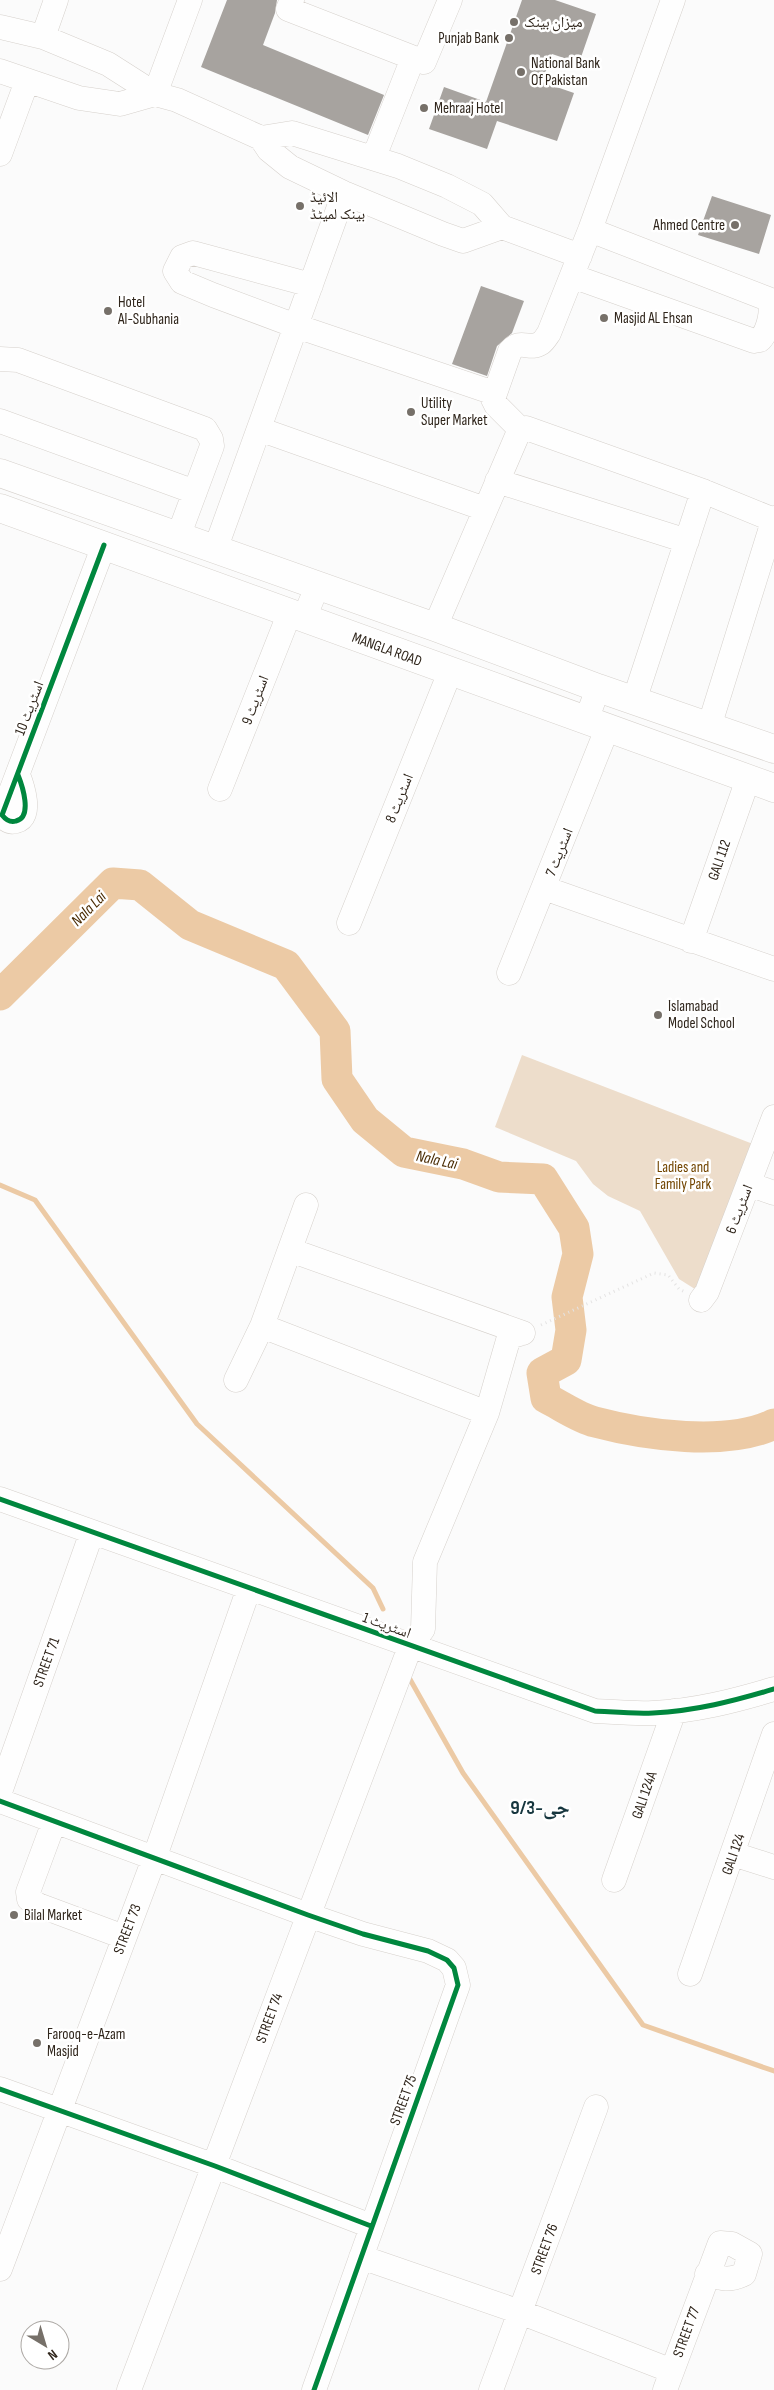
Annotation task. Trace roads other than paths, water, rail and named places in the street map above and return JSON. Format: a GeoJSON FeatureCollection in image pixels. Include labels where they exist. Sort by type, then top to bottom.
{"type":"FeatureCollection","features":[{"type":"Feature","properties":{"kind":"main road"},"geometry":{"type":"LineString","coordinates":[[0,473],[317,587],[435,627],[598,688],[774,750]]}},
{"type":"Feature","properties":{"kind":"main road","name":"MANGLA ROAD"},"geometry":{"type":"LineString","coordinates":[[0,508],[774,788]]}},
{"type":"Feature","properties":{"kind":"street"},"geometry":{"type":"LineString","coordinates":[[43,37],[56,0]]}},
{"type":"Feature","properties":{"kind":"street"},"geometry":{"type":"LineString","coordinates":[[155,94],[190,0]]}},
{"type":"Feature","properties":{"kind":"street"},"geometry":{"type":"LineString","coordinates":[[292,0],[288,9],[424,62],[450,0]]}},
{"type":"Feature","properties":{"kind":"street"},"geometry":{"type":"LineString","coordinates":[[520,429],[496,405],[494,393],[510,351],[514,346],[541,344],[549,333],[590,230],[673,0]]}},
{"type":"Feature","properties":{"kind":"street"},"geometry":{"type":"LineString","coordinates":[[0,27],[43,37],[108,64],[155,94],[177,100],[261,138],[269,150],[290,167],[344,193],[463,241],[502,227]]}},
{"type":"Feature","properties":{"kind":"street"},"geometry":{"type":"LineString","coordinates":[[374,157],[413,58]]}},
{"type":"Feature","properties":{"kind":"street"},"geometry":{"type":"LineString","coordinates":[[0,70],[79,98],[120,104],[155,94]]}},
{"type":"Feature","properties":{"kind":"street"},"geometry":{"type":"LineString","coordinates":[[0,154],[27,81]]}},
{"type":"Feature","properties":{"kind":"street"},"geometry":{"type":"LineString","coordinates":[[261,138],[292,133],[374,157],[447,186],[482,204],[502,227],[576,266],[754,341],[760,340],[764,335],[774,309],[773,303],[768,299],[590,230]]}},
{"type":"Feature","properties":{"kind":"street"},"geometry":{"type":"LineString","coordinates":[[214,550],[344,193]]}},
{"type":"Feature","properties":{"kind":"street"},"geometry":{"type":"LineString","coordinates":[[311,285],[194,253],[182,257],[175,271],[182,282],[296,326],[494,393]]}},
{"type":"Feature","properties":{"kind":"street"},"geometry":{"type":"LineString","coordinates":[[0,359],[18,360],[205,429],[211,439],[212,446],[178,537]]}},
{"type":"Feature","properties":{"kind":"street"},"geometry":{"type":"LineString","coordinates":[[0,421],[195,492]]}},
{"type":"Feature","properties":{"kind":"street"},"geometry":{"type":"LineString","coordinates":[[520,429],[526,428],[703,491],[774,519],[708,727]]}},
{"type":"Feature","properties":{"kind":"street"},"geometry":{"type":"LineString","coordinates":[[259,429],[485,510]]}},
{"type":"Feature","properties":{"kind":"street"},"geometry":{"type":"LineString","coordinates":[[435,627],[520,429]]}},
{"type":"Feature","properties":{"kind":"street"},"geometry":{"type":"LineString","coordinates":[[497,481],[687,541]]}},
{"type":"Feature","properties":{"kind":"street"},"geometry":{"type":"LineString","coordinates":[[634,701],[703,491]]}},
{"type":"Feature","properties":{"kind":"street","name":"اسٹریٹ 10"},"geometry":{"type":"LineString","coordinates":[[18,774],[25,797],[25,813],[20,820],[14,822],[6,820],[2,815],[104,546]]}},
{"type":"Feature","properties":{"kind":"street","name":"اسٹریٹ 9"},"geometry":{"type":"LineString","coordinates":[[220,789],[297,615],[317,587]]}},
{"type":"Feature","properties":{"kind":"street","name":"اسٹریٹ 8"},"geometry":{"type":"LineString","coordinates":[[349,923],[450,672]]}},
{"type":"Feature","properties":{"kind":"street","name":"اسٹریٹ 7"},"geometry":{"type":"LineString","coordinates":[[509,973],[544,888],[597,725],[598,688]]}},
{"type":"Feature","properties":{"kind":"street","name":"GALI 112"},"geometry":{"type":"LineString","coordinates":[[691,941],[748,779]]}},
{"type":"Feature","properties":{"kind":"street"},"geometry":{"type":"LineString","coordinates":[[544,888],[774,969]]}},
{"type":"Feature","properties":{"kind":"street","name":"اسٹریٹ 6"},"geometry":{"type":"LineString","coordinates":[[701,1300],[707,1292],[774,1117]]}},
{"type":"Feature","properties":{"kind":"street"},"geometry":{"type":"LineString","coordinates":[[749,1184],[774,1193]]}},
{"type":"Feature","properties":{"kind":"street"},"geometry":{"type":"LineString","coordinates":[[236,1380],[262,1326],[306,1205]]}},
{"type":"Feature","properties":{"kind":"street","name":"STREET 74"},"geometry":{"type":"LineString","coordinates":[[129,2390],[410,1647],[422,1629],[425,1562],[487,1413],[509,1337],[523,1333],[290,1250]]}},
{"type":"Feature","properties":{"kind":"street"},"geometry":{"type":"LineString","coordinates":[[262,1326],[487,1413]]}},
{"type":"Feature","properties":{"kind":"street","name":"اسٹریٹ 1"},"geometry":{"type":"LineString","coordinates":[[0,1499],[410,1647],[595,1711],[652,1714],[724,1705],[774,1689]]}},
{"type":"Feature","properties":{"kind":"street","name":"STREET 71"},"geometry":{"type":"LineString","coordinates":[[0,1792],[92,1532]]}},
{"type":"Feature","properties":{"kind":"street","name":"STREET 73"},"geometry":{"type":"LineString","coordinates":[[0,2269],[154,1858],[249,1588]]}},
{"type":"Feature","properties":{"kind":"street","name":"GALI 124A"},"geometry":{"type":"LineString","coordinates":[[614,1880],[674,1711]]}},
{"type":"Feature","properties":{"kind":"street","name":"GALI 124"},"geometry":{"type":"LineString","coordinates":[[690,1974],[774,1734]]}},
{"type":"Feature","properties":{"kind":"street","name":"STREET 75"},"geometry":{"type":"LineString","coordinates":[[0,1801],[308,1915],[363,1934],[428,1951],[447,1960],[454,1968],[458,1984],[314,2390]]}},
{"type":"Feature","properties":{"kind":"street"},"geometry":{"type":"LineString","coordinates":[[54,1822],[28,1892],[28,1899],[38,1905],[124,1937]]}},
{"type":"Feature","properties":{"kind":"street"},"geometry":{"type":"LineString","coordinates":[[733,1854],[774,1867]]}},
{"type":"Feature","properties":{"kind":"street"},"geometry":{"type":"LineString","coordinates":[[0,2089],[214,2166],[371,2226]]}},
{"type":"Feature","properties":{"kind":"street","name":"STREET 76"},"geometry":{"type":"LineString","coordinates":[[491,2390],[596,2107]]}},
{"type":"Feature","properties":{"kind":"street"},"geometry":{"type":"LineString","coordinates":[[361,2257],[520,2312],[668,2380]]}},
{"type":"Feature","properties":{"kind":"street","name":"STREET 77"},"geometry":{"type":"LineString","coordinates":[[668,2380],[707,2274]]}},
{"type":"Feature","properties":{"kind":"waterway","name":"Nala Lai"},"geometry":{"type":"LineString","coordinates":[[0,995],[113,883],[140,885],[190,925],[286,965],[335,1031],[337,1079],[365,1120],[404,1152],[463,1164],[499,1177],[543,1179],[574,1228],[578,1254],[567,1297],[571,1330],[566,1360],[542,1373],[546,1398],[589,1420],[615,1427],[661,1434],[710,1437],[733,1435],[755,1431],[774,1424]]}},
{"type":"Feature","properties":{"kind":"waterway"},"geometry":{"type":"LineString","coordinates":[[0,1185],[35,1200],[197,1424],[373,1588],[383,1609]]}},
{"type":"Feature","properties":{"kind":"waterway"},"geometry":{"type":"LineString","coordinates":[[407,1674],[463,1773],[643,2025],[774,2071]]}},
{"type":"Feature","properties":{"kind":"place","name":"میزان بینک"},"geometry":{"type":"Point","coordinates":[514,22]}},
{"type":"Feature","properties":{"kind":"place","name":"Punjab Bank"},"geometry":{"type":"Point","coordinates":[509,38]}},
{"type":"Feature","properties":{"kind":"place","name":"National Bank Of Pakistan"},"geometry":{"type":"Point","coordinates":[521,72]}},
{"type":"Feature","properties":{"kind":"place","name":"Mehraaj Hotel"},"geometry":{"type":"Point","coordinates":[424,108]}},
{"type":"Feature","properties":{"kind":"place","name":"الائیڈ بینک لمیٹڈ"},"geometry":{"type":"Point","coordinates":[300,206]}},
{"type":"Feature","properties":{"kind":"place","name":"Ahmed Centre"},"geometry":{"type":"Point","coordinates":[735,225]}},
{"type":"Feature","properties":{"kind":"place","name":"Hotel Al-Subhania"},"geometry":{"type":"Point","coordinates":[108,311]}},
{"type":"Feature","properties":{"kind":"place","name":"Masjid AL Ehsan"},"geometry":{"type":"Point","coordinates":[604,318]}},
{"type":"Feature","properties":{"kind":"place","name":"Utility Super Market"},"geometry":{"type":"Point","coordinates":[411,412]}},
{"type":"Feature","properties":{"kind":"place","name":"Islamabad Model School"},"geometry":{"type":"Point","coordinates":[658,1015]}},
{"type":"Feature","properties":{"kind":"place","name":"Bilal Market"},"geometry":{"type":"Point","coordinates":[14,1915]}},
{"type":"Feature","properties":{"kind":"place","name":"Farooq-e-Azam Masjid"},"geometry":{"type":"Point","coordinates":[37,2043]}},
{"type":"Feature","properties":{"kind":"district","name":"جی-9/3"},"geometry":{"type":"Point","coordinates":[540,1807]}},
{"type":"Feature","properties":{"kind":"park label","name":"Ladies and Family Park"},"geometry":{"type":"Point","coordinates":[683,1176]}}]}
